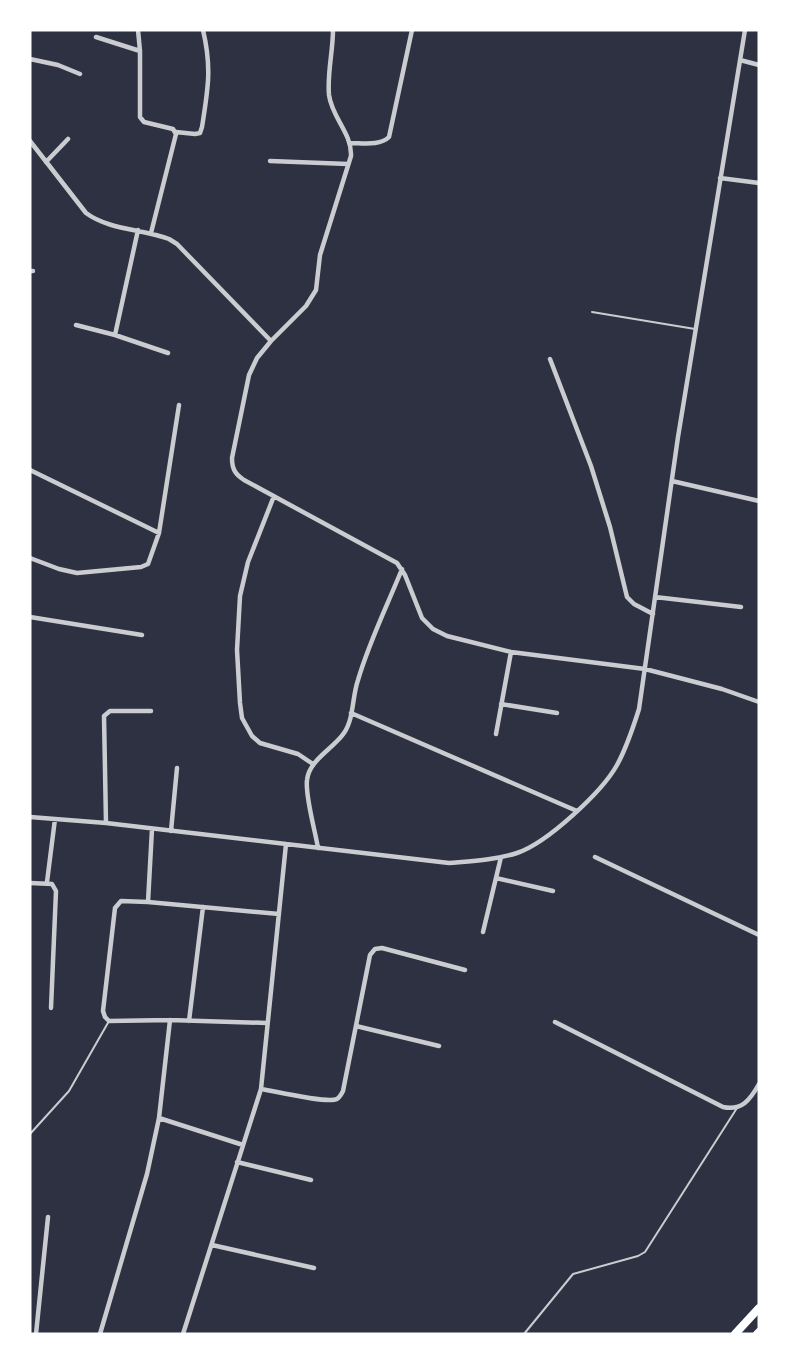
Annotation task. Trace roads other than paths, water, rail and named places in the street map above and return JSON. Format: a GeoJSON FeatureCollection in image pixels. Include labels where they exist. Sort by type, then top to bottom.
{"type":"FeatureCollection","features":[{"type":"Feature","properties":{"kind":"highway"},"geometry":{"type":"LineString","coordinates":[[735,1334],[759,1308]]}},
{"type":"Feature","properties":{"kind":"street"},"geometry":{"type":"LineString","coordinates":[[138,30],[140,117],[144,122],[173,129],[176,132],[196,134],[200,133],[202,127],[209,85],[210,65],[203,30]]}},
{"type":"Feature","properties":{"kind":"street"},"geometry":{"type":"LineString","coordinates":[[333,30],[329,95],[335,114],[350,143],[351,156],[320,255],[313,297],[257,358],[249,375],[232,465],[238,476],[387,556],[402,569],[422,618],[433,629],[447,636],[511,652],[645,669],[722,689],[759,702]]}},
{"type":"Feature","properties":{"kind":"street"},"geometry":{"type":"LineString","coordinates":[[350,143],[377,143],[389,137],[412,30]]}},
{"type":"Feature","properties":{"kind":"street"},"geometry":{"type":"LineString","coordinates":[[30,817],[106,823],[449,862],[484,860],[518,853],[555,830],[577,811],[616,767],[630,737],[639,709],[695,329],[745,30]]}},
{"type":"Feature","properties":{"kind":"street"},"geometry":{"type":"LineString","coordinates":[[96,37],[140,51]]}},
{"type":"Feature","properties":{"kind":"street"},"geometry":{"type":"LineString","coordinates":[[30,59],[65,67],[80,74]]}},
{"type":"Feature","properties":{"kind":"street"},"geometry":{"type":"LineString","coordinates":[[740,60],[759,65]]}},
{"type":"Feature","properties":{"kind":"street"},"geometry":{"type":"LineString","coordinates":[[151,233],[176,132]]}},
{"type":"Feature","properties":{"kind":"street"},"geometry":{"type":"LineString","coordinates":[[46,162],[68,139]]}},
{"type":"Feature","properties":{"kind":"street"},"geometry":{"type":"LineString","coordinates":[[30,141],[86,213],[106,224],[151,233],[177,244],[271,341]]}},
{"type":"Feature","properties":{"kind":"street"},"geometry":{"type":"LineString","coordinates":[[270,161],[348,164]]}},
{"type":"Feature","properties":{"kind":"street"},"geometry":{"type":"LineString","coordinates":[[720,178],[759,183]]}},
{"type":"Feature","properties":{"kind":"street"},"geometry":{"type":"LineString","coordinates":[[115,335],[138,230]]}},
{"type":"Feature","properties":{"kind":"street"},"geometry":{"type":"LineString","coordinates":[[76,325],[168,352]]}},
{"type":"Feature","properties":{"kind":"street"},"geometry":{"type":"LineString","coordinates":[[549,359],[591,466],[627,597],[634,604],[653,614]]}},
{"type":"Feature","properties":{"kind":"street"},"geometry":{"type":"LineString","coordinates":[[30,558],[76,573],[141,567],[148,564],[159,533],[179,405]]}},
{"type":"Feature","properties":{"kind":"street"},"geometry":{"type":"LineString","coordinates":[[30,478],[31,471],[159,533]]}},
{"type":"Feature","properties":{"kind":"street"},"geometry":{"type":"LineString","coordinates":[[672,482],[759,501]]}},
{"type":"Feature","properties":{"kind":"street"},"geometry":{"type":"LineString","coordinates":[[274,496],[248,562],[240,596],[237,630],[242,718],[252,736],[260,743],[298,754],[313,764]]}},
{"type":"Feature","properties":{"kind":"street"},"geometry":{"type":"LineString","coordinates":[[318,848],[307,788],[308,774],[313,764],[344,732],[363,663],[402,569]]}},
{"type":"Feature","properties":{"kind":"street"},"geometry":{"type":"LineString","coordinates":[[655,597],[741,607]]}},
{"type":"Feature","properties":{"kind":"street"},"geometry":{"type":"LineString","coordinates":[[30,617],[142,635]]}},
{"type":"Feature","properties":{"kind":"street"},"geometry":{"type":"LineString","coordinates":[[496,734],[511,652]]}},
{"type":"Feature","properties":{"kind":"street"},"geometry":{"type":"LineString","coordinates":[[501,704],[557,713]]}},
{"type":"Feature","properties":{"kind":"street"},"geometry":{"type":"LineString","coordinates":[[106,823],[104,716],[110,711],[151,711]]}},
{"type":"Feature","properties":{"kind":"street"},"geometry":{"type":"LineString","coordinates":[[351,713],[577,811]]}},
{"type":"Feature","properties":{"kind":"street"},"geometry":{"type":"LineString","coordinates":[[171,831],[177,768]]}},
{"type":"Feature","properties":{"kind":"street"},"geometry":{"type":"LineString","coordinates":[[47,882],[55,819]]}},
{"type":"Feature","properties":{"kind":"street"},"geometry":{"type":"LineString","coordinates":[[148,902],[152,829]]}},
{"type":"Feature","properties":{"kind":"street"},"geometry":{"type":"LineString","coordinates":[[183,1334],[261,1089],[286,844]]}},
{"type":"Feature","properties":{"kind":"street"},"geometry":{"type":"LineString","coordinates":[[483,932],[501,856]]}},
{"type":"Feature","properties":{"kind":"street"},"geometry":{"type":"LineString","coordinates":[[595,856],[759,935]]}},
{"type":"Feature","properties":{"kind":"street"},"geometry":{"type":"LineString","coordinates":[[496,878],[553,891]]}},
{"type":"Feature","properties":{"kind":"street"},"geometry":{"type":"LineString","coordinates":[[30,883],[47,882],[52,884],[57,891],[51,1008]]}},
{"type":"Feature","properties":{"kind":"street"},"geometry":{"type":"LineString","coordinates":[[267,1023],[170,1020],[109,1022],[103,1011],[115,908],[121,901],[279,914]]}},
{"type":"Feature","properties":{"kind":"street"},"geometry":{"type":"LineString","coordinates":[[189,1021],[203,907]]}},
{"type":"Feature","properties":{"kind":"street"},"geometry":{"type":"LineString","coordinates":[[261,1089],[326,1100],[337,1099],[343,1091],[370,955],[375,949],[382,948],[465,970]]}},
{"type":"Feature","properties":{"kind":"street"},"geometry":{"type":"LineString","coordinates":[[100,1334],[147,1174],[159,1118],[170,1020]]}},
{"type":"Feature","properties":{"kind":"street"},"geometry":{"type":"LineString","coordinates":[[555,1022],[723,1107],[737,1108],[750,1099],[759,1084]]}},
{"type":"Feature","properties":{"kind":"street"},"geometry":{"type":"LineString","coordinates":[[356,1026],[439,1046]]}},
{"type":"Feature","properties":{"kind":"street"},"geometry":{"type":"LineString","coordinates":[[159,1118],[243,1145]]}},
{"type":"Feature","properties":{"kind":"street"},"geometry":{"type":"LineString","coordinates":[[237,1162],[311,1180]]}},
{"type":"Feature","properties":{"kind":"street"},"geometry":{"type":"LineString","coordinates":[[36,1334],[48,1217]]}},
{"type":"Feature","properties":{"kind":"street"},"geometry":{"type":"LineString","coordinates":[[212,1245],[314,1268]]}},
{"type":"Feature","properties":{"kind":"lane"},"geometry":{"type":"LineString","coordinates":[[592,312],[695,329]]}},
{"type":"Feature","properties":{"kind":"lane"},"geometry":{"type":"LineString","coordinates":[[30,1134],[69,1091],[109,1022]]}},
{"type":"Feature","properties":{"kind":"lane"},"geometry":{"type":"LineString","coordinates":[[524,1334],[573,1274],[645,1252],[737,1108]]}}]}
